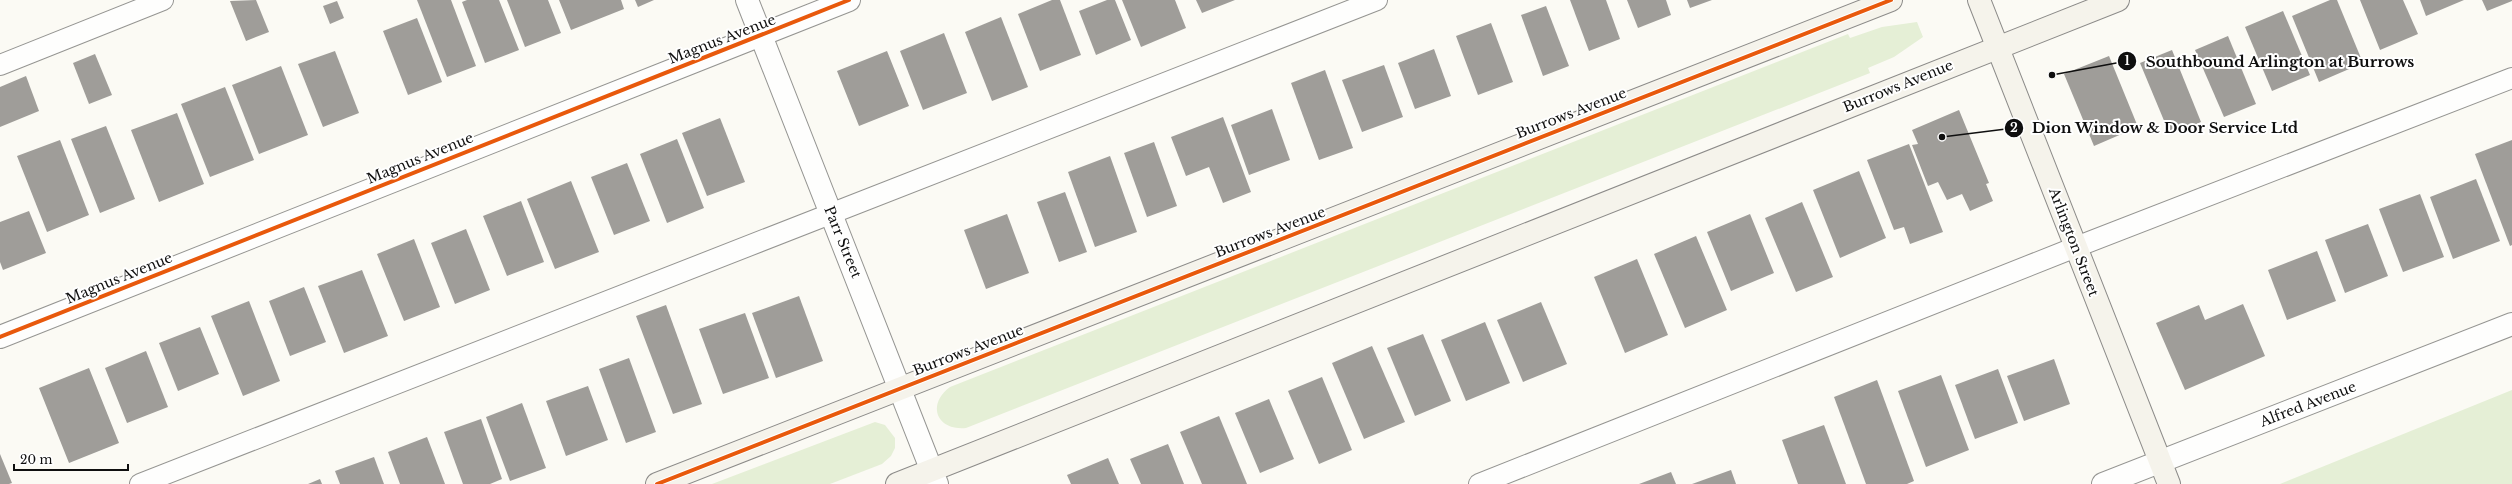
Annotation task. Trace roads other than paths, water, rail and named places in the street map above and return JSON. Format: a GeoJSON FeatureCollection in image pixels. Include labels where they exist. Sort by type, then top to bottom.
{"type":"FeatureCollection","features":[{"type":"Feature","properties":{"kind":"street","name":"Parr Street"},"geometry":{"type":"LineString","coordinates":[[747,0],[934,477]]}},
{"type":"Feature","properties":{"kind":"street","name":"Magnus Avenue"},"geometry":{"type":"LineString","coordinates":[[0,337],[849,0]]}},
{"type":"Feature","properties":{"kind":"street","name":"Burrows Avenue"},"geometry":{"type":"LineString","coordinates":[[657,484],[1891,0]]}},
{"type":"Feature","properties":{"kind":"street","name":"Arlington Street"},"geometry":{"type":"LineString","coordinates":[[1979,0],[2169,484]]}},
{"type":"Feature","properties":{"kind":"street","name":"Burrows Avenue"},"geometry":{"type":"LineString","coordinates":[[897,484],[934,477],[1998,47],[2118,0]]}},
{"type":"Feature","properties":{"kind":"street","name":"Alfred Avenue"},"geometry":{"type":"LineString","coordinates":[[2103,484],[2512,324]]}},
{"type":"Feature","properties":{"kind":"lane"},"geometry":{"type":"LineString","coordinates":[[0,65],[163,0]]}},
{"type":"Feature","properties":{"kind":"lane"},"geometry":{"type":"LineString","coordinates":[[140,484],[1377,0]]}},
{"type":"Feature","properties":{"kind":"lane"},"geometry":{"type":"LineString","coordinates":[[1479,484],[2076,247],[2512,78]]}},
{"type":"Feature","properties":{"kind":"place","name":"Southbound Arlington at Burrows"},"geometry":{"type":"Point","coordinates":[2052,75]}},
{"type":"Feature","properties":{"kind":"place","name":"Dion Window & Door Service Ltd"},"geometry":{"type":"Point","coordinates":[1942,137]}}]}
